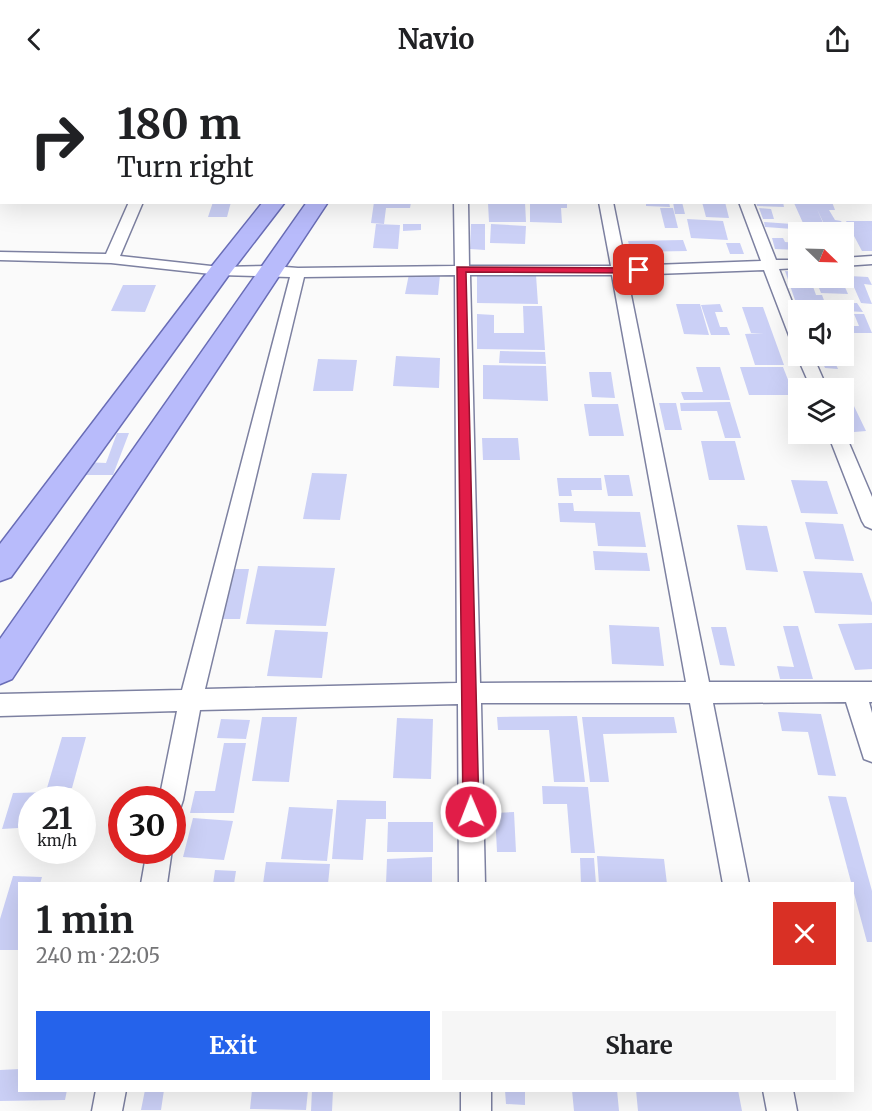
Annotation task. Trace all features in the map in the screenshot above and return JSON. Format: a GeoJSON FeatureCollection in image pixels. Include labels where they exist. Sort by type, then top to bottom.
{"type":"FeatureCollection","features":[{"type":"Feature","properties":{"kind":"main road"},"geometry":{"type":"LineString","coordinates":[[0,568],[220,271],[273,204]]}},
{"type":"Feature","properties":{"kind":"main road"},"geometry":{"type":"LineString","coordinates":[[0,668],[285,272],[317,204]]}},
{"type":"Feature","properties":{"kind":"street"},"geometry":{"type":"LineString","coordinates":[[111,259],[135,204]]}},
{"type":"Feature","properties":{"kind":"street"},"geometry":{"type":"LineString","coordinates":[[461,204],[472,882]]}},
{"type":"Feature","properties":{"kind":"street"},"geometry":{"type":"LineString","coordinates":[[606,204],[736,882]]}},
{"type":"Feature","properties":{"kind":"street"},"geometry":{"type":"LineString","coordinates":[[748,204],[788,313]]}},
{"type":"Feature","properties":{"kind":"street"},"geometry":{"type":"LineString","coordinates":[[0,256],[111,259],[220,271],[285,272],[618,271],[788,264]]}},
{"type":"Feature","properties":{"kind":"street"},"geometry":{"type":"LineString","coordinates":[[854,261],[872,260]]}},
{"type":"Feature","properties":{"kind":"street"},"geometry":{"type":"LineString","coordinates":[[174,786],[285,272]]}},
{"type":"Feature","properties":{"kind":"street"},"geometry":{"type":"LineString","coordinates":[[841,444],[872,521]]}},
{"type":"Feature","properties":{"kind":"street"},"geometry":{"type":"LineString","coordinates":[[0,705],[469,693],[863,692],[872,751]]}},
{"type":"Feature","properties":{"kind":"street"},"geometry":{"type":"LineString","coordinates":[[153,882],[157,864]]}},
{"type":"Feature","properties":{"kind":"street"},"geometry":{"type":"LineString","coordinates":[[107,1111],[111,1092]]}},
{"type":"Feature","properties":{"kind":"street"},"geometry":{"type":"LineString","coordinates":[[476,1092],[477,1111]]}},
{"type":"Feature","properties":{"kind":"street"},"geometry":{"type":"LineString","coordinates":[[777,1092],[782,1111]]}},
{"type":"Feature","properties":{"kind":"building"},"geometry":{"type":"Polygon","coordinates":[[[212,204],[230,204],[227,217],[208,217],[212,204]]]}},
{"type":"Feature","properties":{"kind":"building"},"geometry":{"type":"Polygon","coordinates":[[[374,204],[411,204],[410,208],[386,208],[384,224],[371,223],[374,204]]]}},
{"type":"Feature","properties":{"kind":"building"},"geometry":{"type":"Polygon","coordinates":[[[488,204],[525,204],[526,222],[489,222],[488,204]]]}},
{"type":"Feature","properties":{"kind":"building"},"geometry":{"type":"Polygon","coordinates":[[[530,204],[567,204],[567,208],[561,208],[562,223],[530,222],[530,204]]]}},
{"type":"Feature","properties":{"kind":"building"},"geometry":{"type":"Polygon","coordinates":[[[646,204],[669,204],[670,207],[646,206],[646,204]]]}},
{"type":"Feature","properties":{"kind":"building"},"geometry":{"type":"Polygon","coordinates":[[[673,204],[682,204],[685,214],[675,214],[673,204]]]}},
{"type":"Feature","properties":{"kind":"building"},"geometry":{"type":"Polygon","coordinates":[[[703,204],[726,204],[729,218],[706,217],[703,204]]]}},
{"type":"Feature","properties":{"kind":"building"},"geometry":{"type":"Polygon","coordinates":[[[756,204],[783,204],[784,207],[757,206],[756,204]]]}},
{"type":"Feature","properties":{"kind":"building"},"geometry":{"type":"Polygon","coordinates":[[[794,204],[833,204],[835,210],[829,210],[835,220],[842,222],[823,222],[817,209],[823,222],[803,222],[794,204]]]}},
{"type":"Feature","properties":{"kind":"building"},"geometry":{"type":"Polygon","coordinates":[[[660,208],[673,208],[678,228],[665,228],[660,208]]]}},
{"type":"Feature","properties":{"kind":"building"},"geometry":{"type":"Polygon","coordinates":[[[759,208],[771,209],[774,219],[763,219],[759,208]]]}},
{"type":"Feature","properties":{"kind":"building"},"geometry":{"type":"Polygon","coordinates":[[[687,219],[723,221],[728,240],[691,238],[687,219]]]}},
{"type":"Feature","properties":{"kind":"building"},"geometry":{"type":"Polygon","coordinates":[[[872,221],[872,251],[862,251],[854,236],[854,222],[847,222],[872,221]]]}},
{"type":"Feature","properties":{"kind":"building"},"geometry":{"type":"Polygon","coordinates":[[[764,222],[788,224],[788,229],[765,227],[764,222]]]}},
{"type":"Feature","properties":{"kind":"building"},"geometry":{"type":"Polygon","coordinates":[[[376,224],[400,225],[398,249],[373,248],[376,224]]]}},
{"type":"Feature","properties":{"kind":"building"},"geometry":{"type":"Polygon","coordinates":[[[403,224],[421,224],[421,230],[403,231],[403,224]]]}},
{"type":"Feature","properties":{"kind":"building"},"geometry":{"type":"Polygon","coordinates":[[[471,224],[485,224],[485,250],[470,249],[471,224]]]}},
{"type":"Feature","properties":{"kind":"building"},"geometry":{"type":"Polygon","coordinates":[[[491,224],[526,226],[525,244],[490,243],[491,224]]]}},
{"type":"Feature","properties":{"kind":"building"},"geometry":{"type":"Polygon","coordinates":[[[772,238],[783,238],[788,242],[788,250],[775,249],[772,238]]]}},
{"type":"Feature","properties":{"kind":"building"},"geometry":{"type":"Polygon","coordinates":[[[683,240],[687,251],[631,252],[628,241],[683,240]]]}},
{"type":"Feature","properties":{"kind":"building"},"geometry":{"type":"Polygon","coordinates":[[[726,243],[740,243],[744,254],[730,254],[726,243]]]}},
{"type":"Feature","properties":{"kind":"building"},"geometry":{"type":"Polygon","coordinates":[[[409,274],[440,275],[438,295],[405,294],[409,274]]]}},
{"type":"Feature","properties":{"kind":"building"},"geometry":{"type":"Polygon","coordinates":[[[477,274],[536,275],[538,304],[477,303],[477,274]]]}},
{"type":"Feature","properties":{"kind":"building"},"geometry":{"type":"Polygon","coordinates":[[[854,276],[868,277],[872,285],[864,284],[872,304],[861,303],[854,287],[854,276]]]}},
{"type":"Feature","properties":{"kind":"building"},"geometry":{"type":"Polygon","coordinates":[[[123,285],[156,285],[145,312],[111,311],[123,285]]]}},
{"type":"Feature","properties":{"kind":"building"},"geometry":{"type":"Polygon","coordinates":[[[791,288],[814,288],[816,295],[822,295],[824,300],[795,300],[791,288]]]}},
{"type":"Feature","properties":{"kind":"building"},"geometry":{"type":"Polygon","coordinates":[[[819,288],[845,288],[848,294],[821,293],[819,288]]]}},
{"type":"Feature","properties":{"kind":"building"},"geometry":{"type":"Polygon","coordinates":[[[854,303],[857,303],[863,312],[854,311],[854,303]]]}},
{"type":"Feature","properties":{"kind":"building"},"geometry":{"type":"Polygon","coordinates":[[[676,304],[700,304],[709,335],[684,334],[676,304]]]}},
{"type":"Feature","properties":{"kind":"building"},"geometry":{"type":"Polygon","coordinates":[[[720,304],[723,312],[715,312],[720,327],[727,327],[730,335],[711,335],[701,305],[720,304]]]}},
{"type":"Feature","properties":{"kind":"building"},"geometry":{"type":"Polygon","coordinates":[[[523,306],[542,306],[545,350],[477,349],[477,314],[494,315],[494,333],[524,333],[523,306]]]}},
{"type":"Feature","properties":{"kind":"building"},"geometry":{"type":"Polygon","coordinates":[[[742,307],[763,307],[784,365],[755,365],[745,334],[764,333],[751,333],[742,307]]]}},
{"type":"Feature","properties":{"kind":"building"},"geometry":{"type":"Polygon","coordinates":[[[854,314],[864,314],[872,333],[854,333],[854,326],[859,326],[854,314]]]}},
{"type":"Feature","properties":{"kind":"building"},"geometry":{"type":"Polygon","coordinates":[[[500,351],[545,352],[546,364],[499,363],[500,351]]]}},
{"type":"Feature","properties":{"kind":"building"},"geometry":{"type":"Polygon","coordinates":[[[396,356],[440,358],[439,388],[393,386],[396,356]]]}},
{"type":"Feature","properties":{"kind":"building"},"geometry":{"type":"Polygon","coordinates":[[[318,359],[357,360],[353,391],[313,391],[318,359]]]}},
{"type":"Feature","properties":{"kind":"building"},"geometry":{"type":"Polygon","coordinates":[[[483,365],[546,366],[548,401],[483,399],[483,365]]]}},
{"type":"Feature","properties":{"kind":"building"},"geometry":{"type":"Polygon","coordinates":[[[824,366],[837,366],[838,369],[824,366]]]}},
{"type":"Feature","properties":{"kind":"building"},"geometry":{"type":"Polygon","coordinates":[[[696,367],[720,367],[730,400],[684,400],[681,392],[703,392],[696,367]]]}},
{"type":"Feature","properties":{"kind":"building"},"geometry":{"type":"Polygon","coordinates":[[[740,367],[783,367],[788,380],[788,395],[749,395],[740,367]]]}},
{"type":"Feature","properties":{"kind":"building"},"geometry":{"type":"Polygon","coordinates":[[[589,372],[611,372],[615,398],[592,397],[589,372]]]}},
{"type":"Feature","properties":{"kind":"building"},"geometry":{"type":"Polygon","coordinates":[[[730,402],[741,438],[725,438],[717,411],[681,411],[680,403],[730,402]]]}},
{"type":"Feature","properties":{"kind":"building"},"geometry":{"type":"Polygon","coordinates":[[[659,403],[676,403],[682,430],[665,430],[659,403]]]}},
{"type":"Feature","properties":{"kind":"building"},"geometry":{"type":"Polygon","coordinates":[[[584,404],[618,404],[624,436],[589,436],[584,404]]]}},
{"type":"Feature","properties":{"kind":"building"},"geometry":{"type":"Polygon","coordinates":[[[854,406],[866,431],[854,432],[854,406]]]}},
{"type":"Feature","properties":{"kind":"building"},"geometry":{"type":"Polygon","coordinates":[[[117,433],[129,433],[113,475],[78,475],[83,462],[106,463],[117,433]]]}},
{"type":"Feature","properties":{"kind":"building"},"geometry":{"type":"Polygon","coordinates":[[[482,438],[518,438],[520,460],[483,460],[482,438]]]}},
{"type":"Feature","properties":{"kind":"building"},"geometry":{"type":"Polygon","coordinates":[[[701,441],[735,441],[745,480],[709,480],[701,441]]]}},
{"type":"Feature","properties":{"kind":"building"},"geometry":{"type":"Polygon","coordinates":[[[312,473],[347,474],[340,520],[303,519],[312,473]]]}},
{"type":"Feature","properties":{"kind":"building"},"geometry":{"type":"Polygon","coordinates":[[[604,475],[629,475],[633,496],[608,496],[604,475]]]}},
{"type":"Feature","properties":{"kind":"building"},"geometry":{"type":"Polygon","coordinates":[[[557,478],[601,478],[602,490],[571,490],[572,496],[559,496],[557,478]]]}},
{"type":"Feature","properties":{"kind":"building"},"geometry":{"type":"Polygon","coordinates":[[[791,480],[827,481],[838,514],[801,513],[791,480]]]}},
{"type":"Feature","properties":{"kind":"building"},"geometry":{"type":"Polygon","coordinates":[[[558,503],[573,503],[574,511],[640,512],[646,547],[598,546],[595,523],[560,522],[558,503]]]}},
{"type":"Feature","properties":{"kind":"building"},"geometry":{"type":"Polygon","coordinates":[[[805,522],[843,524],[854,561],[815,559],[805,522]]]}},
{"type":"Feature","properties":{"kind":"building"},"geometry":{"type":"Polygon","coordinates":[[[737,525],[767,526],[778,572],[746,570],[737,525]]]}},
{"type":"Feature","properties":{"kind":"building"},"geometry":{"type":"Polygon","coordinates":[[[593,551],[647,553],[650,571],[595,570],[593,551]]]}},
{"type":"Feature","properties":{"kind":"building"},"geometry":{"type":"Polygon","coordinates":[[[258,566],[335,568],[326,626],[246,624],[258,566]]]}},
{"type":"Feature","properties":{"kind":"building"},"geometry":{"type":"Polygon","coordinates":[[[233,569],[249,569],[240,619],[223,619],[233,569]]]}},
{"type":"Feature","properties":{"kind":"building"},"geometry":{"type":"Polygon","coordinates":[[[803,571],[862,573],[872,603],[872,615],[815,613],[803,571]]]}},
{"type":"Feature","properties":{"kind":"building"},"geometry":{"type":"Polygon","coordinates":[[[872,623],[872,669],[855,670],[838,624],[872,623]]]}},
{"type":"Feature","properties":{"kind":"building"},"geometry":{"type":"Polygon","coordinates":[[[609,625],[659,627],[664,666],[612,664],[609,625]]]}},
{"type":"Feature","properties":{"kind":"building"},"geometry":{"type":"Polygon","coordinates":[[[783,626],[798,626],[813,679],[780,679],[777,666],[794,667],[783,626]]]}},
{"type":"Feature","properties":{"kind":"building"},"geometry":{"type":"Polygon","coordinates":[[[711,627],[726,627],[735,666],[720,665],[711,627]]]}},
{"type":"Feature","properties":{"kind":"building"},"geometry":{"type":"Polygon","coordinates":[[[275,630],[328,632],[322,678],[267,676],[275,630]]]}},
{"type":"Feature","properties":{"kind":"building"},"geometry":{"type":"Polygon","coordinates":[[[778,712],[821,714],[836,776],[818,775],[808,732],[782,731],[778,712]]]}},
{"type":"Feature","properties":{"kind":"building"},"geometry":{"type":"Polygon","coordinates":[[[577,716],[585,782],[554,782],[549,730],[498,730],[497,717],[577,716]]]}},
{"type":"Feature","properties":{"kind":"building"},"geometry":{"type":"Polygon","coordinates":[[[262,717],[297,717],[289,782],[252,781],[262,717]]]}},
{"type":"Feature","properties":{"kind":"building"},"geometry":{"type":"Polygon","coordinates":[[[582,717],[674,717],[677,733],[603,734],[609,782],[590,782],[582,717]]]}},
{"type":"Feature","properties":{"kind":"building"},"geometry":{"type":"Polygon","coordinates":[[[397,718],[433,719],[431,779],[393,778],[397,718]]]}},
{"type":"Feature","properties":{"kind":"building"},"geometry":{"type":"Polygon","coordinates":[[[221,719],[250,720],[246,739],[217,738],[221,719]]]}},
{"type":"Feature","properties":{"kind":"building"},"geometry":{"type":"Polygon","coordinates":[[[62,737],[86,737],[73,786],[48,786],[62,737]]]}},
{"type":"Feature","properties":{"kind":"building"},"geometry":{"type":"Polygon","coordinates":[[[224,743],[246,743],[234,813],[190,813],[195,791],[215,791],[224,743]]]}},
{"type":"Feature","properties":{"kind":"building"},"geometry":{"type":"Polygon","coordinates":[[[542,786],[588,787],[595,853],[571,853],[567,804],[543,804],[542,786]]]}},
{"type":"Feature","properties":{"kind":"building"},"geometry":{"type":"Polygon","coordinates":[[[13,793],[18,793],[18,828],[2,829],[13,793]]]}},
{"type":"Feature","properties":{"kind":"building"},"geometry":{"type":"Polygon","coordinates":[[[828,796],[846,797],[872,891],[872,942],[867,942],[854,893],[854,882],[851,882],[828,796]]]}},
{"type":"Feature","properties":{"kind":"building"},"geometry":{"type":"Polygon","coordinates":[[[337,800],[386,801],[386,819],[366,819],[363,860],[332,859],[337,800]]]}},
{"type":"Feature","properties":{"kind":"building"},"geometry":{"type":"Polygon","coordinates":[[[289,807],[333,809],[327,861],[281,859],[289,807]]]}},
{"type":"Feature","properties":{"kind":"building"},"geometry":{"type":"Polygon","coordinates":[[[514,812],[516,852],[497,852],[495,813],[514,812]]]}},
{"type":"Feature","properties":{"kind":"building"},"geometry":{"type":"Polygon","coordinates":[[[193,818],[233,821],[224,860],[186,857],[186,845],[193,818]]]}},
{"type":"Feature","properties":{"kind":"building"},"geometry":{"type":"Polygon","coordinates":[[[388,822],[433,822],[433,852],[387,852],[388,822]]]}},
{"type":"Feature","properties":{"kind":"building"},"geometry":{"type":"Polygon","coordinates":[[[597,856],[664,859],[667,882],[599,882],[597,856]]]}},
{"type":"Feature","properties":{"kind":"building"},"geometry":{"type":"Polygon","coordinates":[[[432,857],[432,882],[386,882],[387,859],[432,857]]]}},
{"type":"Feature","properties":{"kind":"building"},"geometry":{"type":"Polygon","coordinates":[[[580,858],[594,858],[596,882],[581,882],[580,858]]]}},
{"type":"Feature","properties":{"kind":"building"},"geometry":{"type":"Polygon","coordinates":[[[266,862],[330,864],[328,882],[263,882],[266,862]]]}},
{"type":"Feature","properties":{"kind":"building"},"geometry":{"type":"Polygon","coordinates":[[[215,870],[236,871],[234,882],[213,882],[215,870]]]}},
{"type":"Feature","properties":{"kind":"building"},"geometry":{"type":"Polygon","coordinates":[[[13,876],[42,877],[41,882],[18,882],[18,950],[0,950],[0,919],[13,876]]]}},
{"type":"Feature","properties":{"kind":"building"},"geometry":{"type":"Polygon","coordinates":[[[18,1069],[18,1092],[67,1092],[65,1100],[0,1101],[0,1070],[18,1069]]]}},
{"type":"Feature","properties":{"kind":"building"},"geometry":{"type":"Polygon","coordinates":[[[145,1092],[164,1092],[161,1110],[141,1110],[145,1092]]]}},
{"type":"Feature","properties":{"kind":"building"},"geometry":{"type":"Polygon","coordinates":[[[252,1092],[308,1092],[306,1110],[250,1109],[252,1092]]]}},
{"type":"Feature","properties":{"kind":"building"},"geometry":{"type":"Polygon","coordinates":[[[312,1092],[333,1092],[332,1111],[311,1111],[312,1092]]]}},
{"type":"Feature","properties":{"kind":"building"},"geometry":{"type":"Polygon","coordinates":[[[505,1092],[525,1092],[525,1105],[506,1104],[505,1092]]]}},
{"type":"Feature","properties":{"kind":"building"},"geometry":{"type":"Polygon","coordinates":[[[572,1092],[617,1092],[619,1111],[574,1111],[572,1092]]]}},
{"type":"Feature","properties":{"kind":"building"},"geometry":{"type":"Polygon","coordinates":[[[636,1092],[738,1092],[742,1111],[638,1111],[636,1092]]]}},
{"type":"Feature","properties":{"kind":"route"},"geometry":{"type":"LineString","coordinates":[[471,812],[461,270],[639,270]]}}]}
